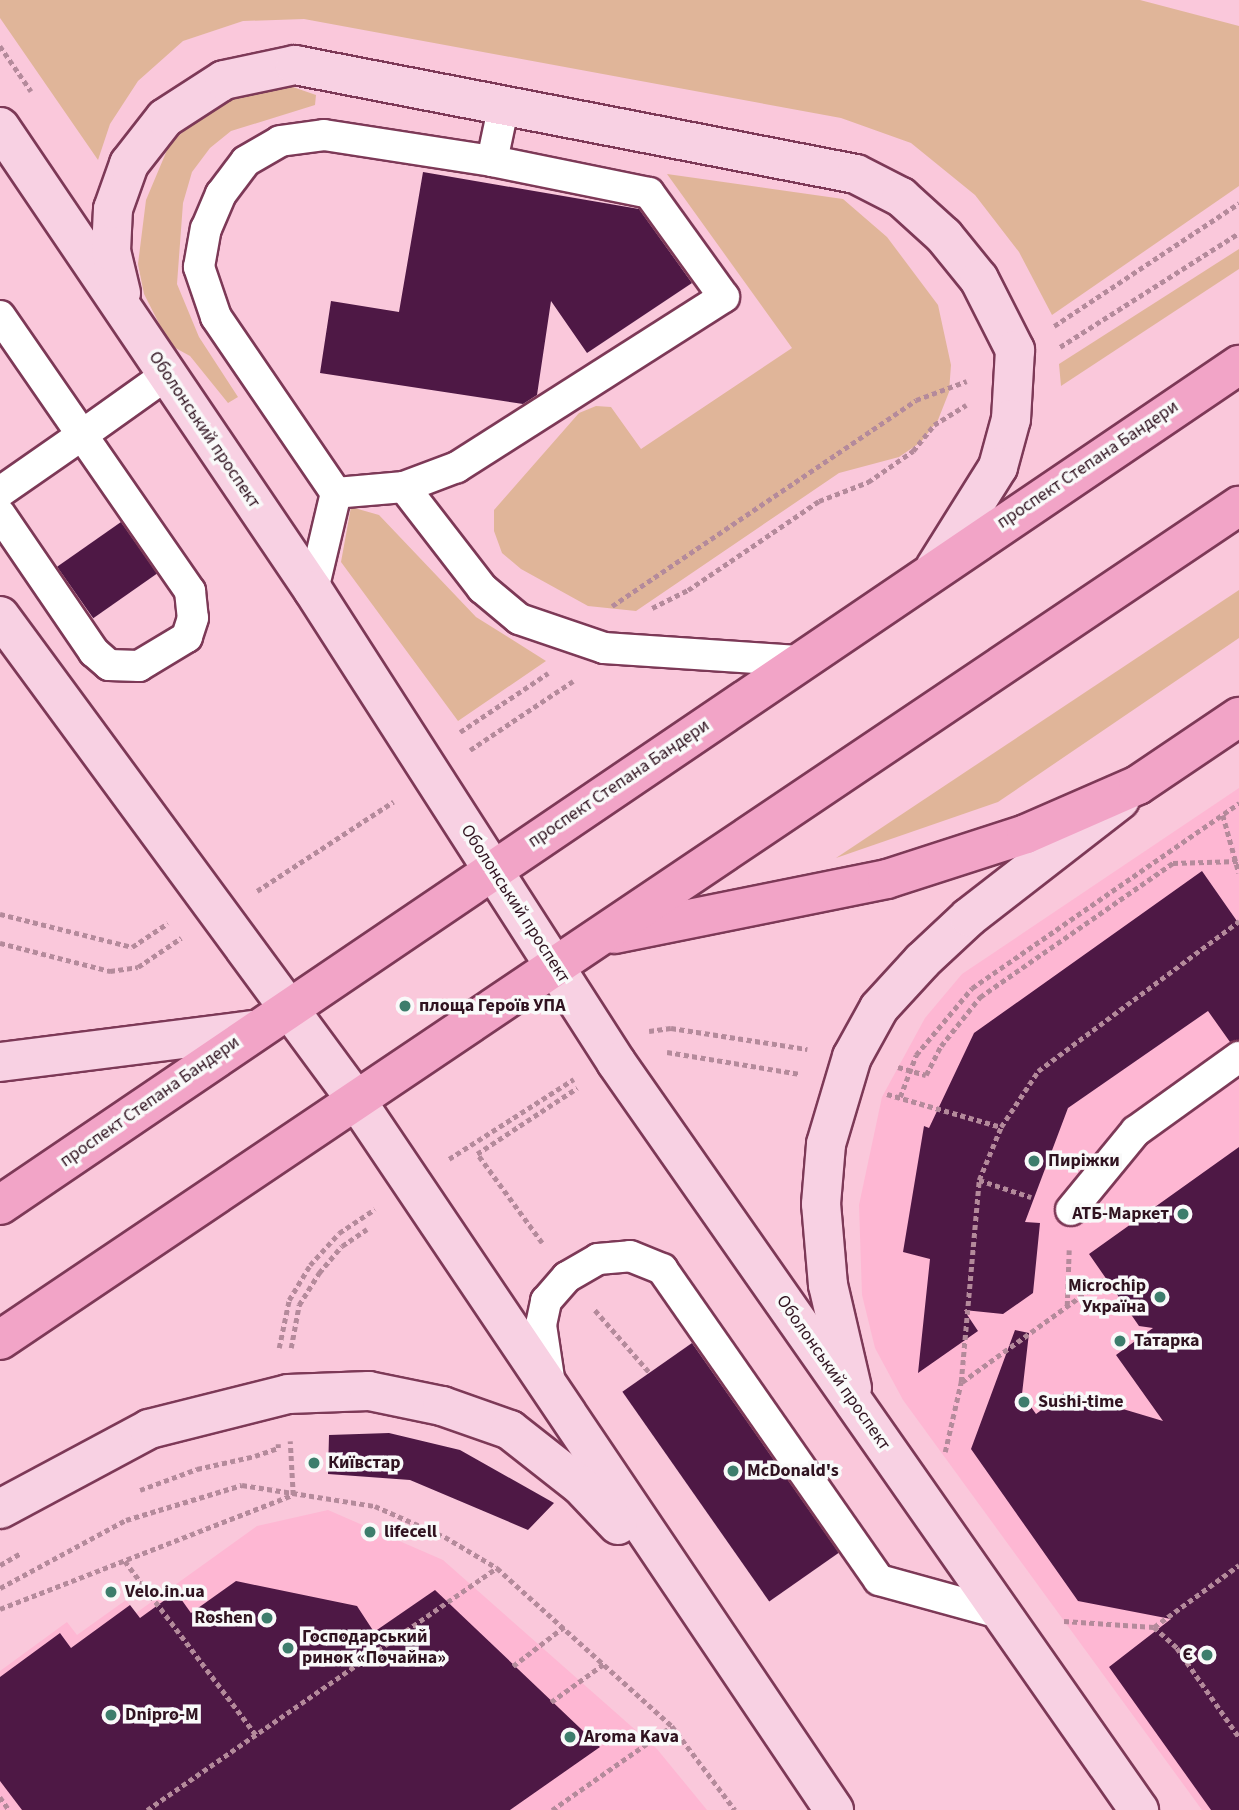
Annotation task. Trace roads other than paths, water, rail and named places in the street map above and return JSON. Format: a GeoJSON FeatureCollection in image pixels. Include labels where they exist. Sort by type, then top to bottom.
{"type":"FeatureCollection","features":[{"type":"Feature","properties":{"kind":"main road"},"geometry":{"type":"LineString","coordinates":[[125,312],[111,251],[113,209],[129,164],[165,118],[224,80],[295,65],[856,174],[901,197],[944,236],[979,279],[1015,350],[1017,373],[998,467],[935,568]]}},
{"type":"Feature","properties":{"kind":"main road","name":"Оболонський проспект"},"geometry":{"type":"LineString","coordinates":[[0,127],[313,590],[616,1062],[1139,1810]]}},
{"type":"Feature","properties":{"kind":"main road","name":"проспект Степана Бандери"},"geometry":{"type":"LineString","coordinates":[[0,1205],[935,568],[1239,365]]}},
{"type":"Feature","properties":{"kind":"main road"},"geometry":{"type":"LineString","coordinates":[[0,1340],[1239,506]]}},
{"type":"Feature","properties":{"kind":"main road"},"geometry":{"type":"LineString","coordinates":[[0,616],[356,1100],[834,1810]]}},
{"type":"Feature","properties":{"kind":"main road"},"geometry":{"type":"LineString","coordinates":[[856,1407],[828,1285],[821,1204],[826,1144],[852,1057],[879,1007],[922,961],[969,917],[1138,786],[1239,717]]}},
{"type":"Feature","properties":{"kind":"main road"},"geometry":{"type":"LineString","coordinates":[[594,938],[887,878],[1026,834],[1138,786]]}},
{"type":"Feature","properties":{"kind":"main road"},"geometry":{"type":"LineString","coordinates":[[0,1062],[254,1030]]}},
{"type":"Feature","properties":{"kind":"main road"},"geometry":{"type":"LineString","coordinates":[[0,1509],[149,1429],[288,1394],[369,1391],[442,1406],[510,1430],[580,1485],[702,1616]]}},
{"type":"Feature","properties":{"kind":"lane"},"geometry":{"type":"LineString","coordinates":[[492,161],[504,104]]}},
{"type":"Feature","properties":{"kind":"lane"},"geometry":{"type":"LineString","coordinates":[[313,590],[336,494],[216,317],[199,267],[206,229],[221,194],[246,161],[280,141],[324,135],[492,161],[649,193],[724,298],[457,467],[404,487],[336,494]]}},
{"type":"Feature","properties":{"kind":"lane"},"geometry":{"type":"LineString","coordinates":[[0,316],[190,591],[193,618],[187,637],[139,666],[109,665],[93,652],[0,514]]}},
{"type":"Feature","properties":{"kind":"lane"},"geometry":{"type":"LineString","coordinates":[[0,492],[166,375]]}},
{"type":"Feature","properties":{"kind":"lane"},"geometry":{"type":"LineString","coordinates":[[404,487],[482,589],[519,619],[604,648],[802,661]]}},
{"type":"Feature","properties":{"kind":"lane"},"geometry":{"type":"LineString","coordinates":[[1071,1210],[1136,1131],[1239,1057]]}},
{"type":"Feature","properties":{"kind":"lane"},"geometry":{"type":"LineString","coordinates":[[554,1395],[541,1347],[541,1325],[546,1301],[560,1285],[598,1259],[630,1256],[662,1269],[879,1580],[999,1612]]}},
{"type":"Feature","properties":{"kind":"place","name":"площа Героїв УПА"},"geometry":{"type":"Point","coordinates":[405,1006]}},
{"type":"Feature","properties":{"kind":"place","name":"Пиріжки"},"geometry":{"type":"Point","coordinates":[1034,1161]}},
{"type":"Feature","properties":{"kind":"place","name":"АТБ-Маркет"},"geometry":{"type":"Point","coordinates":[1183,1214]}},
{"type":"Feature","properties":{"kind":"place","name":"Microchip Україна"},"geometry":{"type":"Point","coordinates":[1160,1297]}},
{"type":"Feature","properties":{"kind":"place","name":"Татарка"},"geometry":{"type":"Point","coordinates":[1120,1341]}},
{"type":"Feature","properties":{"kind":"place","name":"Sushi-time"},"geometry":{"type":"Point","coordinates":[1024,1402]}},
{"type":"Feature","properties":{"kind":"place","name":"Київстар"},"geometry":{"type":"Point","coordinates":[314,1463]}},
{"type":"Feature","properties":{"kind":"place","name":"McDonald's"},"geometry":{"type":"Point","coordinates":[733,1471]}},
{"type":"Feature","properties":{"kind":"place","name":"lifecell"},"geometry":{"type":"Point","coordinates":[370,1532]}},
{"type":"Feature","properties":{"kind":"place","name":"Velo.in.ua"},"geometry":{"type":"Point","coordinates":[111,1592]}},
{"type":"Feature","properties":{"kind":"place","name":"Roshen"},"geometry":{"type":"Point","coordinates":[267,1618]}},
{"type":"Feature","properties":{"kind":"place","name":"Господарський ринок «Почайна»"},"geometry":{"type":"Point","coordinates":[288,1648]}},
{"type":"Feature","properties":{"kind":"place","name":"Є"},"geometry":{"type":"Point","coordinates":[1207,1655]}},
{"type":"Feature","properties":{"kind":"place","name":"Dnipro-M"},"geometry":{"type":"Point","coordinates":[111,1715]}},
{"type":"Feature","properties":{"kind":"place","name":"Aroma Kava"},"geometry":{"type":"Point","coordinates":[570,1737]}}]}
